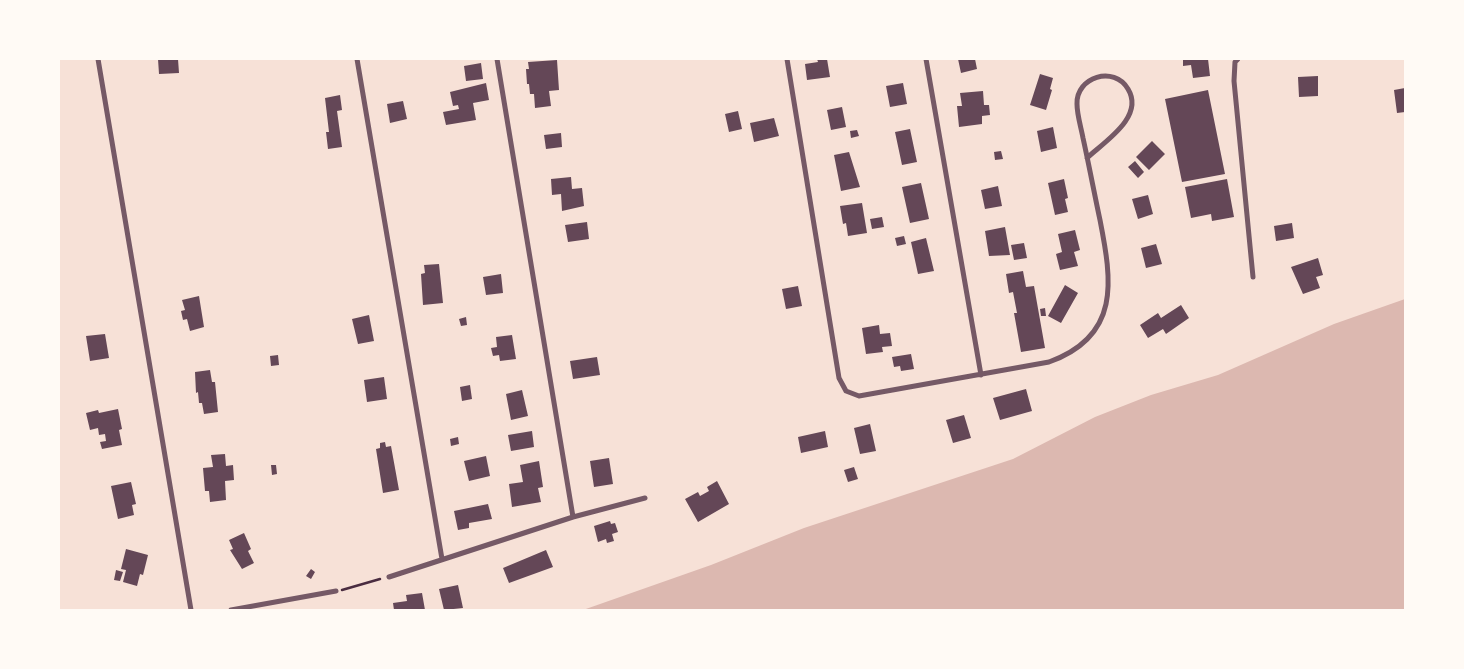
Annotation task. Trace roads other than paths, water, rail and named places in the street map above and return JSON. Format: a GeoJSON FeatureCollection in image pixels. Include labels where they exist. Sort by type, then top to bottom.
{"type":"FeatureCollection","features":[{"type":"Feature","properties":{"kind":"street"},"geometry":{"type":"LineString","coordinates":[[98,59],[191,610]]}},
{"type":"Feature","properties":{"kind":"street"},"geometry":{"type":"LineString","coordinates":[[357,59],[442,559]]}},
{"type":"Feature","properties":{"kind":"street"},"geometry":{"type":"LineString","coordinates":[[497,59],[574,517]]}},
{"type":"Feature","properties":{"kind":"street"},"geometry":{"type":"LineString","coordinates":[[786,59],[839,378],[846,391],[859,396],[1049,362],[1066,356],[1082,344],[1102,317],[1110,283],[1109,267],[1087,158],[1078,112],[1078,95],[1089,80],[1106,76],[1114,78],[1128,89],[1132,98],[1129,116],[1087,158]]}},
{"type":"Feature","properties":{"kind":"street"},"geometry":{"type":"LineString","coordinates":[[926,59],[981,375]]}},
{"type":"Feature","properties":{"kind":"street"},"geometry":{"type":"LineString","coordinates":[[1238,59],[1235,62],[1234,80],[1253,277]]}},
{"type":"Feature","properties":{"kind":"street"},"geometry":{"type":"LineString","coordinates":[[389,577],[574,517],[645,498]]}},
{"type":"Feature","properties":{"kind":"street"},"geometry":{"type":"LineString","coordinates":[[231,610],[336,591]]}}]}
